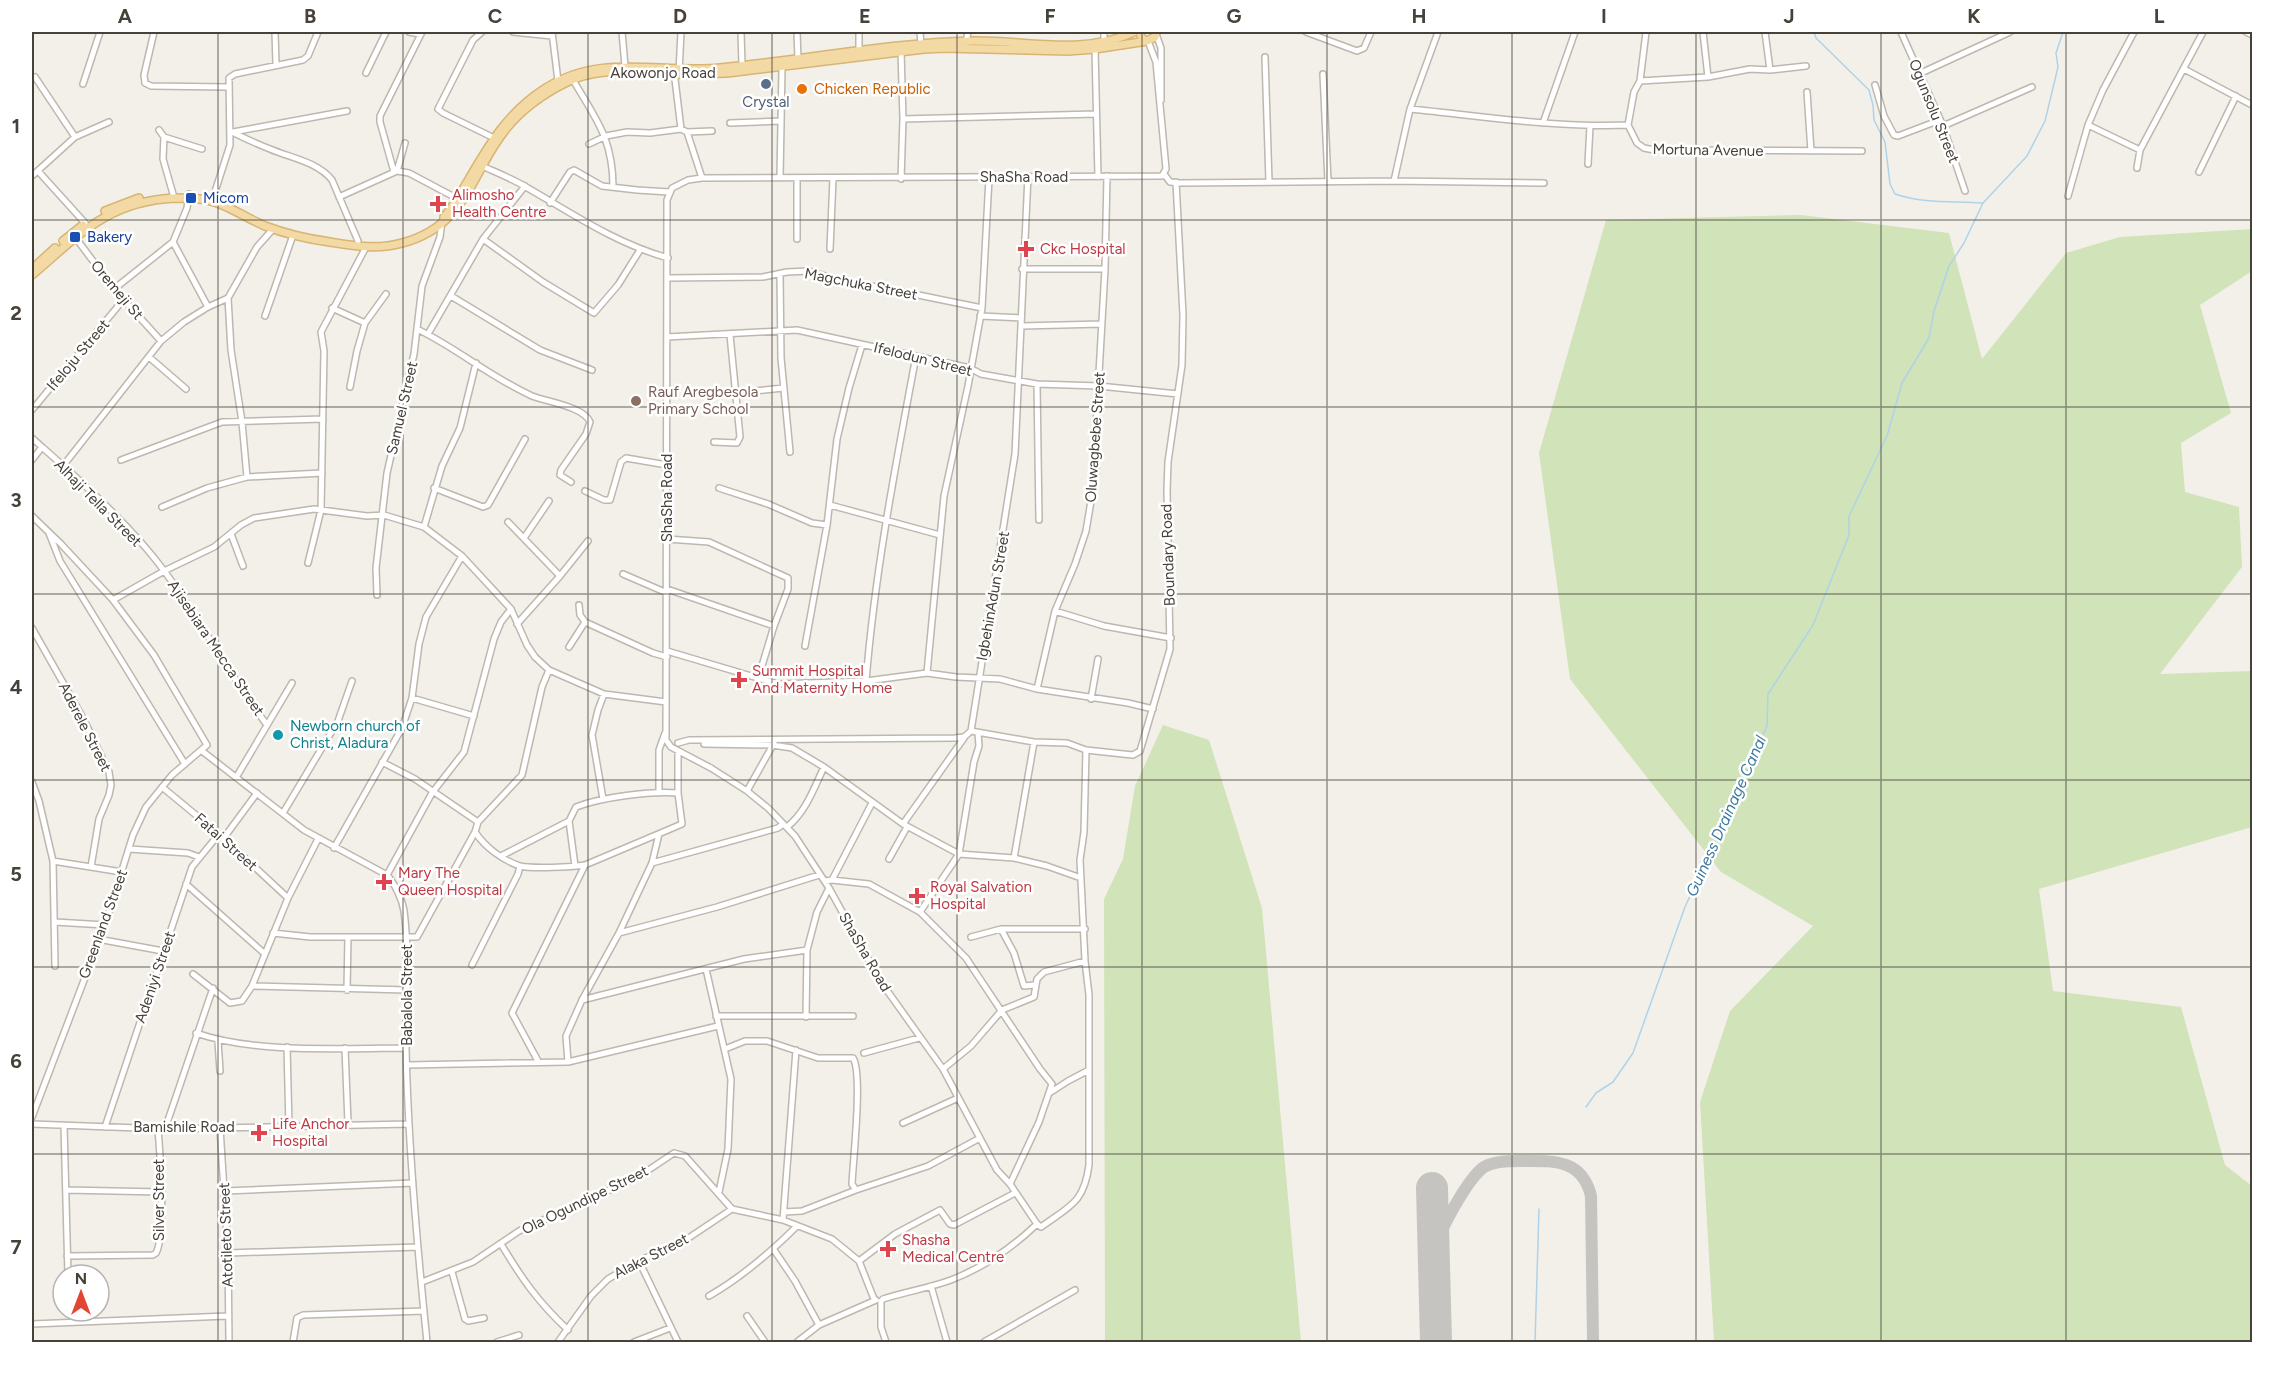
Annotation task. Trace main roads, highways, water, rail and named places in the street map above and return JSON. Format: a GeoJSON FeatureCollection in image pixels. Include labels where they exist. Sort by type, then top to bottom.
{"type":"FeatureCollection","features":[{"type":"Feature","properties":{"kind":"main road","name":"Akowonjo Road"},"geometry":{"type":"LineString","coordinates":[[32,269],[85,223],[139,198],[173,194],[212,199],[284,229],[358,242],[383,243],[402,240],[443,222],[502,135],[521,113],[533,103],[573,80],[597,74],[625,70],[727,73],[782,68],[803,60],[859,50],[921,45],[1046,46],[1104,41],[1134,32]]}},
{"type":"Feature","properties":{"kind":"main road"},"geometry":{"type":"LineString","coordinates":[[1140,32],[1142,39],[1148,41],[1152,40],[1156,32]]}},
{"type":"Feature","properties":{"kind":"main road","name":"Akowonjo Road"},"geometry":{"type":"LineString","coordinates":[[212,199],[273,229],[292,235],[366,247],[402,243],[431,232],[443,222],[462,202],[494,138],[506,120],[522,106],[572,74],[625,66],[676,71],[970,44],[1041,51],[1095,49],[1148,41]]}},
{"type":"Feature","properties":{"kind":"main road","name":"Akowonjo Road"},"geometry":{"type":"LineString","coordinates":[[32,275],[75,237],[104,217],[138,203],[189,196]]}},
{"type":"Feature","properties":{"kind":"waterway"},"geometry":{"type":"LineString","coordinates":[[1814,32],[1816,38],[1869,90],[1874,120],[1885,142],[1890,184],[1895,194],[1927,201],[1982,203]]}},
{"type":"Feature","properties":{"kind":"waterway","name":"Guiness Drainage Canal"},"geometry":{"type":"LineString","coordinates":[[1586,1107],[1596,1093],[1613,1082],[1633,1053],[1685,907],[1767,726],[1768,694],[1813,625],[1849,535],[1849,516],[1887,436],[1902,383],[1929,338],[1934,311],[1949,266],[1964,243],[1983,203],[2027,156],[2045,121],[2058,67],[2056,53],[2063,32]]}},
{"type":"Feature","properties":{"kind":"waterway"},"geometry":{"type":"LineString","coordinates":[[1535,1342],[1539,1209]]}},
{"type":"Feature","properties":{"kind":"place","name":"Crystal"},"geometry":{"type":"Point","coordinates":[766,84]}},
{"type":"Feature","properties":{"kind":"place","name":"Chicken Republic"},"geometry":{"type":"Point","coordinates":[802,89]}},
{"type":"Feature","properties":{"kind":"place","name":"Micom"},"geometry":{"type":"Point","coordinates":[191,198]}},
{"type":"Feature","properties":{"kind":"place","name":"Alimosho Health Centre"},"geometry":{"type":"Point","coordinates":[438,204]}},
{"type":"Feature","properties":{"kind":"place","name":"Bakery"},"geometry":{"type":"Point","coordinates":[75,237]}},
{"type":"Feature","properties":{"kind":"place","name":"Ckc Hospital"},"geometry":{"type":"Point","coordinates":[1026,249]}},
{"type":"Feature","properties":{"kind":"place","name":"Rauf Aregbesola Primary School"},"geometry":{"type":"Point","coordinates":[636,401]}},
{"type":"Feature","properties":{"kind":"place","name":"Summit Hospital And Maternity Home"},"geometry":{"type":"Point","coordinates":[739,680]}},
{"type":"Feature","properties":{"kind":"place","name":"Newborn church of Christ, Aladura"},"geometry":{"type":"Point","coordinates":[278,735]}},
{"type":"Feature","properties":{"kind":"place","name":"Mary The Queen Hospital"},"geometry":{"type":"Point","coordinates":[384,882]}},
{"type":"Feature","properties":{"kind":"place","name":"Royal Salvation Hospital"},"geometry":{"type":"Point","coordinates":[917,896]}},
{"type":"Feature","properties":{"kind":"place","name":"Life Anchor Hospital"},"geometry":{"type":"Point","coordinates":[259,1133]}},
{"type":"Feature","properties":{"kind":"place","name":"Shasha Medical Centre"},"geometry":{"type":"Point","coordinates":[888,1249]}}]}
